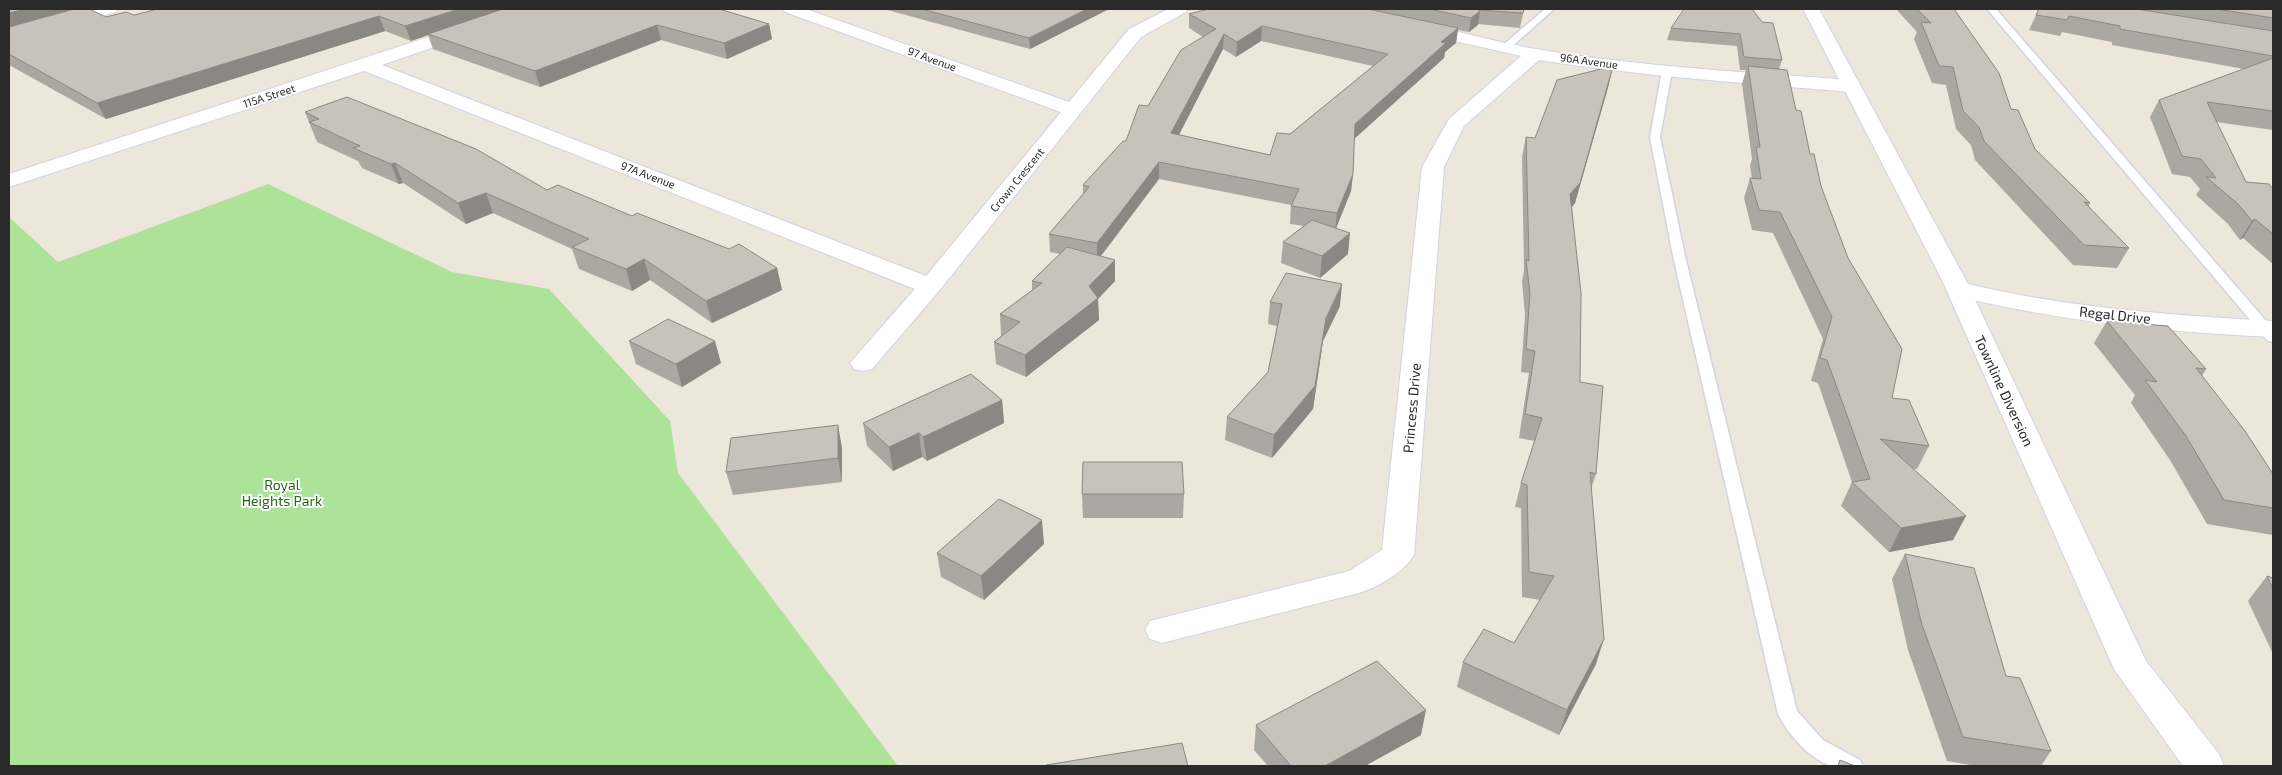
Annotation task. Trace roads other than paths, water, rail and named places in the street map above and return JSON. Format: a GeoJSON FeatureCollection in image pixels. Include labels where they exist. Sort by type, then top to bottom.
{"type":"FeatureCollection","features":[{"type":"Feature","properties":{"kind":"street"},"geometry":{"type":"LineString","coordinates":[[9,37],[110,9]]}},
{"type":"Feature","properties":{"kind":"street","name":"115A Street"},"geometry":{"type":"LineString","coordinates":[[9,181],[365,65],[529,9]]}},
{"type":"Feature","properties":{"kind":"street","name":"97 Avenue"},"geometry":{"type":"LineString","coordinates":[[791,9],[1074,110]]}},
{"type":"Feature","properties":{"kind":"street","name":"Crown Crescent"},"geometry":{"type":"LineString","coordinates":[[863,364],[930,286],[1135,34],[1180,9]]}},
{"type":"Feature","properties":{"kind":"street","name":"Townline Diversion"},"geometry":{"type":"LineString","coordinates":[[1811,9],[1958,289],[2132,669],[2205,766]]}},
{"type":"Feature","properties":{"kind":"street","name":"96A Avenue"},"geometry":{"type":"LineString","coordinates":[[1400,24],[1536,54],[1667,72],[1850,86]]}},
{"type":"Feature","properties":{"kind":"street","name":"Princess Drive"},"geometry":{"type":"LineString","coordinates":[[1162,630],[1359,581],[1398,555],[1432,167],[1456,123],[1536,54]]}},
{"type":"Feature","properties":{"kind":"street","name":"97A Avenue"},"geometry":{"type":"LineString","coordinates":[[365,65],[930,286]]}},
{"type":"Feature","properties":{"kind":"street","name":"Regal Drive"},"geometry":{"type":"LineString","coordinates":[[1958,289],[2032,305],[2103,315],[2271,332]]}},
{"type":"Feature","properties":{"kind":"lane"},"geometry":{"type":"LineString","coordinates":[[1506,47],[1550,9]]}},
{"type":"Feature","properties":{"kind":"lane"},"geometry":{"type":"LineString","coordinates":[[1991,9],[2271,332]]}},
{"type":"Feature","properties":{"kind":"lane"},"geometry":{"type":"LineString","coordinates":[[1667,72],[1655,137],[1679,256],[1788,714],[1800,732],[1814,746],[1852,766]]}},
{"type":"Feature","properties":{"kind":"park label","name":"Royal Heights Park"},"geometry":{"type":"Point","coordinates":[282,494]}}]}
